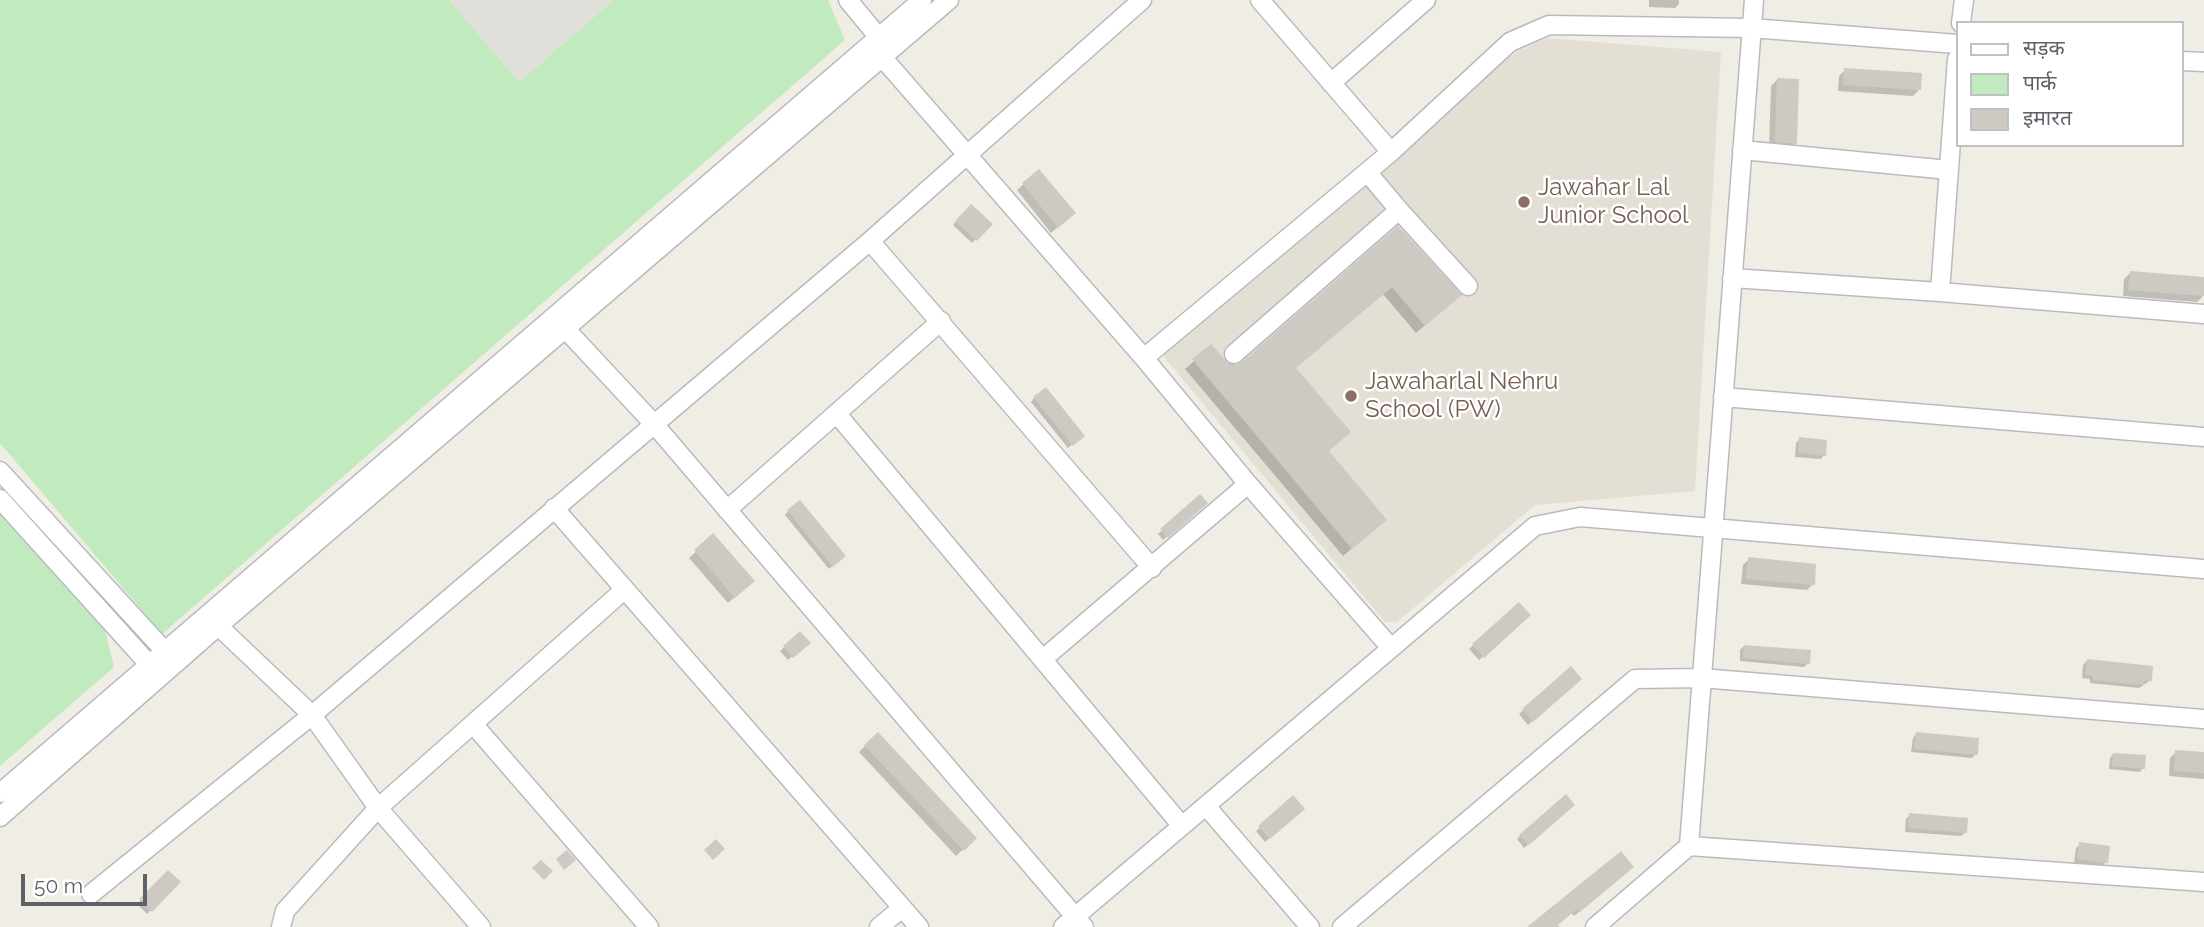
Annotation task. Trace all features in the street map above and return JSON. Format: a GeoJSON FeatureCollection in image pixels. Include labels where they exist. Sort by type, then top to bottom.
{"type":"FeatureCollection","features":[{"type":"Feature","properties":{"kind":"street"},"geometry":{"type":"LineString","coordinates":[[848,0],[880,47],[966,155],[1144,358],[1248,484],[1391,648]]}},
{"type":"Feature","properties":{"kind":"street"},"geometry":{"type":"LineString","coordinates":[[880,47],[922,0]]}},
{"type":"Feature","properties":{"kind":"street"},"geometry":{"type":"LineString","coordinates":[[0,793],[155,670],[880,47],[949,0]]}},
{"type":"Feature","properties":{"kind":"street"},"geometry":{"type":"LineString","coordinates":[[91,894],[312,715],[870,242],[1142,0]]}},
{"type":"Feature","properties":{"kind":"street"},"geometry":{"type":"LineString","coordinates":[[1260,0],[1391,152]]}},
{"type":"Feature","properties":{"kind":"street"},"geometry":{"type":"LineString","coordinates":[[1331,83],[1426,0]]}},
{"type":"Feature","properties":{"kind":"street"},"geometry":{"type":"LineString","coordinates":[[1689,846],[1754,0]]}},
{"type":"Feature","properties":{"kind":"street"},"geometry":{"type":"LineString","coordinates":[[1961,21],[1964,0]]}},
{"type":"Feature","properties":{"kind":"street"},"geometry":{"type":"LineString","coordinates":[[1144,358],[1391,152],[1510,43],[1549,25],[1751,29],[1955,44]]}},
{"type":"Feature","properties":{"kind":"street"},"geometry":{"type":"LineString","coordinates":[[2183,61],[2204,62]]}},
{"type":"Feature","properties":{"kind":"street"},"geometry":{"type":"LineString","coordinates":[[1940,292],[1955,87]]}},
{"type":"Feature","properties":{"kind":"street"},"geometry":{"type":"LineString","coordinates":[[1742,149],[1949,170]]}},
{"type":"Feature","properties":{"kind":"street"},"geometry":{"type":"LineString","coordinates":[[1367,172],[1468,286]]}},
{"type":"Feature","properties":{"kind":"street"},"geometry":{"type":"LineString","coordinates":[[1234,354],[1399,210]]}},
{"type":"Feature","properties":{"kind":"street"},"geometry":{"type":"LineString","coordinates":[[870,242],[1152,568]]}},
{"type":"Feature","properties":{"kind":"street"},"geometry":{"type":"LineString","coordinates":[[1732,278],[2204,314]]}},
{"type":"Feature","properties":{"kind":"street"},"geometry":{"type":"LineString","coordinates":[[727,510],[941,321]]}},
{"type":"Feature","properties":{"kind":"street"},"geometry":{"type":"LineString","coordinates":[[560,322],[654,424],[1074,923],[1182,826],[1535,526],[1580,517],[2204,569]]}},
{"type":"Feature","properties":{"kind":"street"},"geometry":{"type":"LineString","coordinates":[[1723,397],[2204,437]]}},
{"type":"Feature","properties":{"kind":"street"},"geometry":{"type":"LineString","coordinates":[[838,414],[1182,826]]}},
{"type":"Feature","properties":{"kind":"street"},"geometry":{"type":"LineString","coordinates":[[0,471],[170,657]]}},
{"type":"Feature","properties":{"kind":"street"},"geometry":{"type":"LineString","coordinates":[[1043,659],[1248,484]]}},
{"type":"Feature","properties":{"kind":"street"},"geometry":{"type":"LineString","coordinates":[[0,499],[155,670]]}},
{"type":"Feature","properties":{"kind":"street"},"geometry":{"type":"LineString","coordinates":[[554,508],[919,927]]}},
{"type":"Feature","properties":{"kind":"street"},"geometry":{"type":"LineString","coordinates":[[281,927],[285,911],[378,808],[624,590]]}},
{"type":"Feature","properties":{"kind":"street"},"geometry":{"type":"LineString","coordinates":[[212,620],[312,715],[378,808],[481,927]]}},
{"type":"Feature","properties":{"kind":"street"},"geometry":{"type":"LineString","coordinates":[[0,817],[155,670]]}},
{"type":"Feature","properties":{"kind":"street"},"geometry":{"type":"LineString","coordinates":[[1342,927],[1635,679],[1701,678],[2204,719]]}},
{"type":"Feature","properties":{"kind":"street"},"geometry":{"type":"LineString","coordinates":[[473,724],[649,927]]}},
{"type":"Feature","properties":{"kind":"street"},"geometry":{"type":"LineString","coordinates":[[1206,806],[1310,927]]}},
{"type":"Feature","properties":{"kind":"street"},"geometry":{"type":"LineString","coordinates":[[1595,927],[1689,846],[2204,882]]}},
{"type":"Feature","properties":{"kind":"street"},"geometry":{"type":"LineString","coordinates":[[879,927],[902,908]]}},
{"type":"Feature","properties":{"kind":"shaded area"},"geometry":{"type":"Polygon","coordinates":[[[449,0],[614,0],[519,82],[449,0]]]}},
{"type":"Feature","properties":{"kind":"shaded area","name":"Jawahar Lal Junior School"},"geometry":{"type":"Polygon","coordinates":[[[1548,38],[1721,52],[1695,491],[1535,505],[1397,622],[1385,622],[1159,351],[1517,51],[1548,38]]]}},
{"type":"Feature","properties":{"kind":"green space"},"geometry":{"type":"Polygon","coordinates":[[[0,0],[449,0],[519,82],[614,0],[828,0],[845,40],[162,634],[0,443],[0,0]]]}},
{"type":"Feature","properties":{"kind":"green space"},"geometry":{"type":"Polygon","coordinates":[[[0,514],[105,630],[114,667],[0,766],[0,514]]]}},
{"type":"Feature","properties":{"kind":"building"},"geometry":{"type":"Polygon","coordinates":[[[1844,68],[1922,73],[1921,90],[1843,85],[1844,68]]]}},
{"type":"Feature","properties":{"kind":"building"},"geometry":{"type":"Polygon","coordinates":[[[1777,78],[1799,79],[1797,144],[1775,142],[1777,78]]]}},
{"type":"Feature","properties":{"kind":"building"},"geometry":{"type":"Polygon","coordinates":[[[1039,169],[1076,213],[1058,228],[1022,183],[1039,169]]]}},
{"type":"Feature","properties":{"kind":"building"},"geometry":{"type":"Polygon","coordinates":[[[971,204],[993,224],[977,241],[955,221],[971,204]]]}},
{"type":"Feature","properties":{"kind":"building"},"geometry":{"type":"Polygon","coordinates":[[[1398,226],[1462,295],[1425,326],[1392,287],[1296,368],[1351,432],[1329,451],[1387,520],[1352,549],[1192,359],[1211,344],[1228,363],[1241,363],[1398,226]]]}},
{"type":"Feature","properties":{"kind":"building"},"geometry":{"type":"Polygon","coordinates":[[[2130,271],[2204,277],[2204,296],[2128,290],[2130,271]]]}},
{"type":"Feature","properties":{"kind":"building"},"geometry":{"type":"Polygon","coordinates":[[[1046,387],[1085,436],[1073,446],[1033,397],[1046,387]]]}},
{"type":"Feature","properties":{"kind":"building"},"geometry":{"type":"Polygon","coordinates":[[[1799,437],[1827,440],[1826,456],[1798,453],[1799,437]]]}},
{"type":"Feature","properties":{"kind":"building"},"geometry":{"type":"Polygon","coordinates":[[[1200,494],[1208,503],[1168,538],[1160,529],[1200,494]]]}},
{"type":"Feature","properties":{"kind":"building"},"geometry":{"type":"Polygon","coordinates":[[[800,500],[846,556],[833,567],[787,510],[800,500]]]}},
{"type":"Feature","properties":{"kind":"building"},"geometry":{"type":"Polygon","coordinates":[[[713,533],[755,581],[735,598],[694,550],[713,533]]]}},
{"type":"Feature","properties":{"kind":"building"},"geometry":{"type":"Polygon","coordinates":[[[1748,557],[1816,564],[1815,585],[1746,579],[1748,557]]]}},
{"type":"Feature","properties":{"kind":"building"},"geometry":{"type":"Polygon","coordinates":[[[1519,602],[1531,615],[1484,658],[1472,644],[1519,602]]]}},
{"type":"Feature","properties":{"kind":"building"},"geometry":{"type":"Polygon","coordinates":[[[800,631],[811,643],[793,658],[783,646],[800,631]]]}},
{"type":"Feature","properties":{"kind":"building"},"geometry":{"type":"Polygon","coordinates":[[[1744,645],[1811,650],[1810,664],[1743,658],[1744,645]]]}},
{"type":"Feature","properties":{"kind":"building"},"geometry":{"type":"Polygon","coordinates":[[[2087,659],[2153,666],[2152,681],[2145,680],[2144,685],[2093,680],[2093,676],[2085,675],[2087,659]]]}},
{"type":"Feature","properties":{"kind":"building"},"geometry":{"type":"Polygon","coordinates":[[[1571,666],[1582,679],[1533,722],[1522,709],[1571,666]]]}},
{"type":"Feature","properties":{"kind":"building"},"geometry":{"type":"Polygon","coordinates":[[[878,732],[977,838],[964,851],[864,745],[878,732]]]}},
{"type":"Feature","properties":{"kind":"building"},"geometry":{"type":"Polygon","coordinates":[[[1916,732],[1979,738],[1978,755],[1914,749],[1916,732]]]}},
{"type":"Feature","properties":{"kind":"building"},"geometry":{"type":"Polygon","coordinates":[[[2175,750],[2204,752],[2204,773],[2174,771],[2175,750]]]}},
{"type":"Feature","properties":{"kind":"building"},"geometry":{"type":"Polygon","coordinates":[[[2113,753],[2146,755],[2145,769],[2112,766],[2113,753]]]}},
{"type":"Feature","properties":{"kind":"building"},"geometry":{"type":"Polygon","coordinates":[[[1566,794],[1575,805],[1529,845],[1519,835],[1566,794]]]}},
{"type":"Feature","properties":{"kind":"building"},"geometry":{"type":"Polygon","coordinates":[[[1293,795],[1305,809],[1270,839],[1258,826],[1293,795]]]}},
{"type":"Feature","properties":{"kind":"building"},"geometry":{"type":"Polygon","coordinates":[[[1909,813],[1968,818],[1967,833],[1908,828],[1909,813]]]}},
{"type":"Feature","properties":{"kind":"building"},"geometry":{"type":"Polygon","coordinates":[[[716,839],[725,849],[713,860],[704,850],[716,839]]]}},
{"type":"Feature","properties":{"kind":"building"},"geometry":{"type":"Polygon","coordinates":[[[2079,842],[2110,846],[2108,863],[2077,859],[2079,842]]]}},
{"type":"Feature","properties":{"kind":"building"},"geometry":{"type":"Polygon","coordinates":[[[567,850],[576,860],[564,870],[556,859],[567,850]]]}},
{"type":"Feature","properties":{"kind":"building"},"geometry":{"type":"Polygon","coordinates":[[[1621,851],[1634,867],[1580,912],[1577,909],[1558,925],[1560,927],[1527,927],[1621,851]]]}},
{"type":"Feature","properties":{"kind":"building"},"geometry":{"type":"Polygon","coordinates":[[[541,860],[553,871],[544,880],[532,868],[541,860]]]}},
{"type":"Feature","properties":{"kind":"building"},"geometry":{"type":"Polygon","coordinates":[[[168,870],[181,882],[152,912],[139,899],[168,870]]]}},
{"type":"Feature","properties":{"kind":"place","name":"Jawahar Lal Junior School"},"geometry":{"type":"Point","coordinates":[1524,202]}},
{"type":"Feature","properties":{"kind":"place","name":"Jawaharlal Nehru School (PW)"},"geometry":{"type":"Point","coordinates":[1351,396]}}]}
